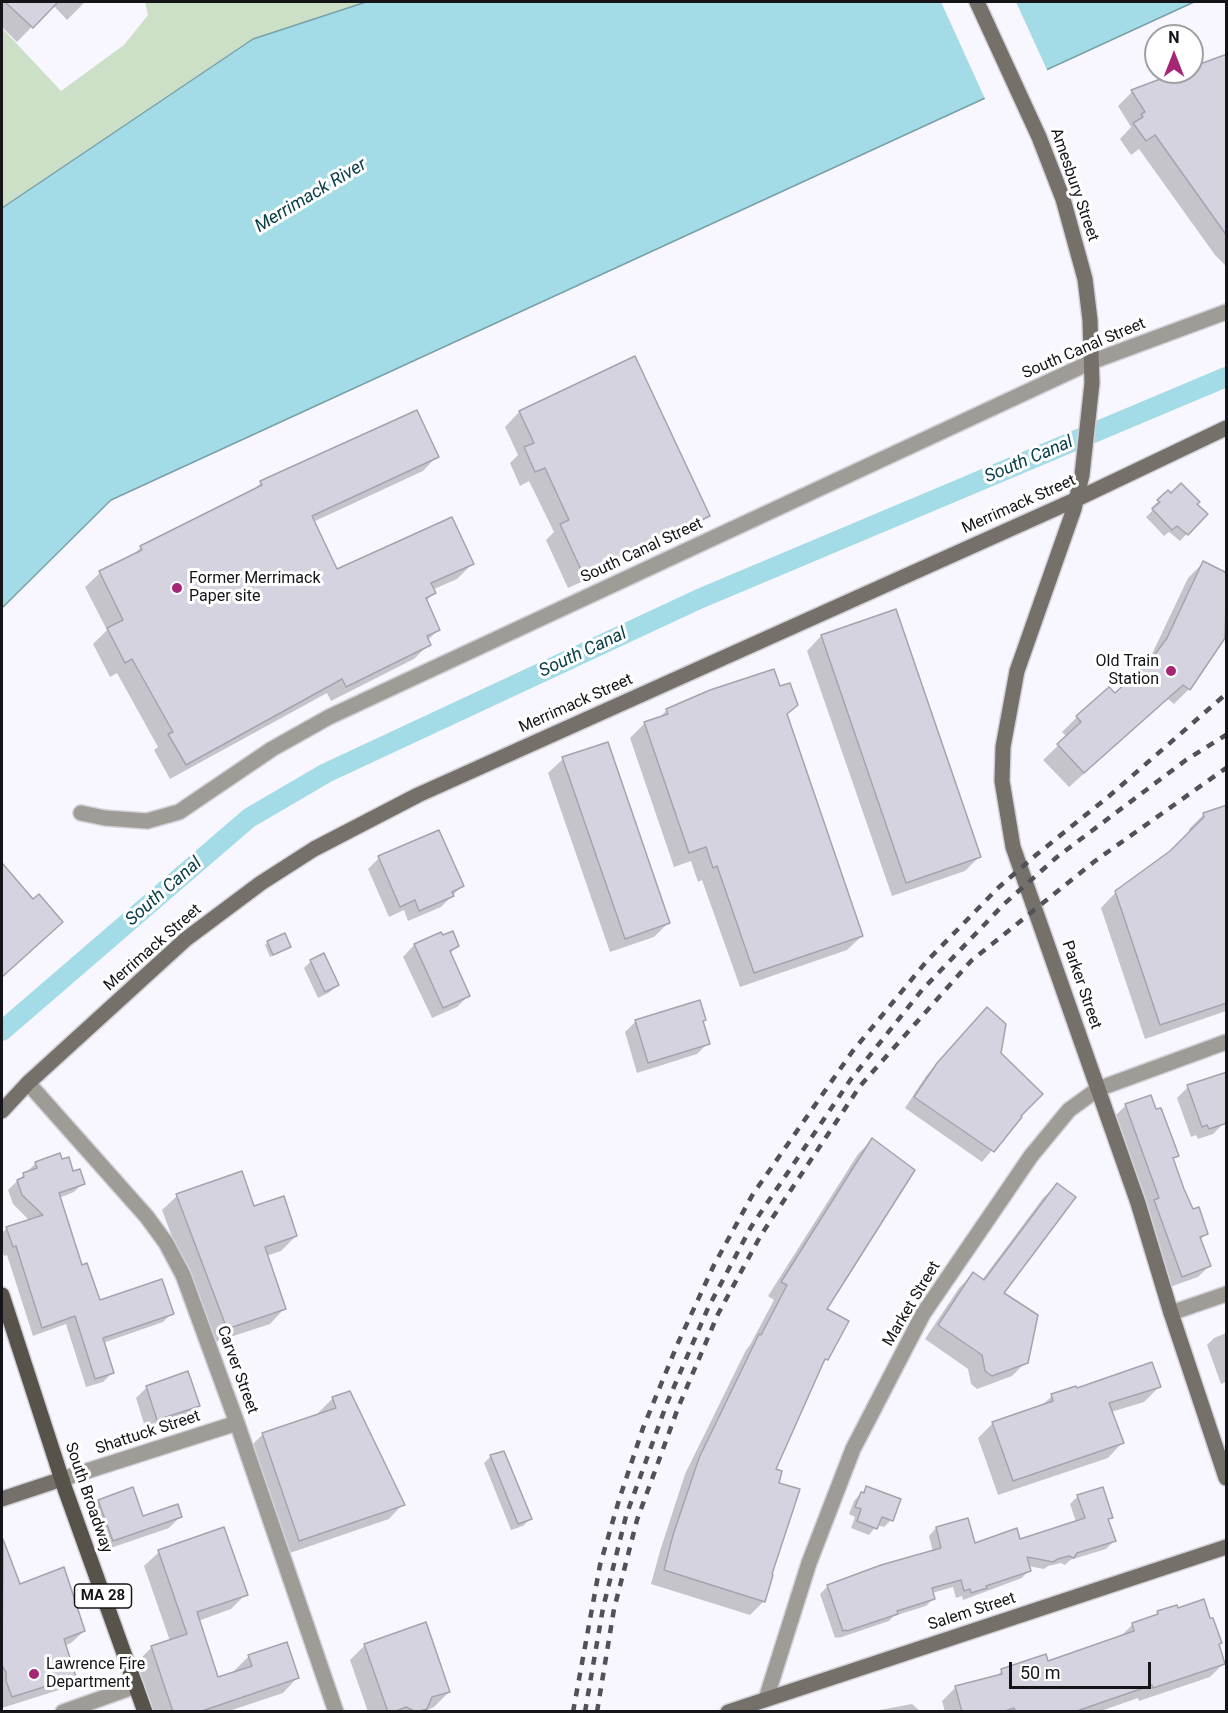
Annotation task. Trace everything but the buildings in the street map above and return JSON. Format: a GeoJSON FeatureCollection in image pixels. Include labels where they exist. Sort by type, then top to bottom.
{"type":"FeatureCollection","features":[{"type":"Feature","properties":{"kind":"main road","name":"Amesbury Street"},"geometry":{"type":"LineString","coordinates":[[977,2],[1039,137],[1063,199],[1085,279],[1090,320],[1092,383],[1082,475],[1077,499]]}},
{"type":"Feature","properties":{"kind":"main road","name":"Merrimack Street"},"geometry":{"type":"LineString","coordinates":[[2,1111],[28,1083],[186,939],[261,883],[314,849],[418,795],[1077,499],[1227,428]]}},
{"type":"Feature","properties":{"kind":"main road","name":"Parker Street"},"geometry":{"type":"LineString","coordinates":[[1077,499],[1017,671],[1003,747],[1002,781],[1013,847],[1140,1210],[1227,1478]]}},
{"type":"Feature","properties":{"kind":"main road","name":"South Broadway"},"geometry":{"type":"LineString","coordinates":[[2,1295],[62,1479],[145,1712]]}},
{"type":"Feature","properties":{"kind":"main road","name":"Shattuck Street"},"geometry":{"type":"LineString","coordinates":[[2,1499],[62,1479]]}},
{"type":"Feature","properties":{"kind":"main road","name":"Salem Street"},"geometry":{"type":"LineString","coordinates":[[737,1710],[1227,1547]]}},
{"type":"Feature","properties":{"kind":"street","name":"South Canal Street"},"geometry":{"type":"LineString","coordinates":[[81,813],[105,818],[147,821],[179,812],[272,749],[329,717],[1091,362],[1227,312]]}},
{"type":"Feature","properties":{"kind":"street","name":"Market Street"},"geometry":{"type":"LineString","coordinates":[[766,1699],[809,1563],[853,1449],[923,1314],[1031,1156],[1070,1110],[1098,1089],[1227,1042]]}},
{"type":"Feature","properties":{"kind":"street","name":"Carver Street"},"geometry":{"type":"LineString","coordinates":[[28,1083],[139,1208],[166,1243],[183,1275],[237,1423],[336,1712]]}},
{"type":"Feature","properties":{"kind":"street"},"geometry":{"type":"LineString","coordinates":[[1172,1313],[1227,1294]]}},
{"type":"Feature","properties":{"kind":"street","name":"Shattuck Street"},"geometry":{"type":"LineString","coordinates":[[62,1479],[237,1423]]}},
{"type":"Feature","properties":{"kind":"street"},"geometry":{"type":"LineString","coordinates":[[63,1712],[136,1686]]}},
{"type":"Feature","properties":{"kind":"green space"},"geometry":{"type":"Polygon","coordinates":[[[145,2],[366,2],[253,39],[2,208],[2,28],[61,91],[124,45],[148,15],[145,2]]]}},
{"type":"Feature","properties":{"kind":"water","name":"Merrimack River"},"geometry":{"type":"Polygon","coordinates":[[[366,2],[1194,2],[111,500],[2,608],[2,208],[253,39],[366,2]]]}},
{"type":"Feature","properties":{"kind":"pier"},"geometry":{"type":"Polygon","coordinates":[[[941,2],[1016,2],[1048,72],[986,101],[941,2]]]}},
{"type":"Feature","properties":{"kind":"waterway","name":"South Canal"},"geometry":{"type":"LineString","coordinates":[[2,1031],[249,818],[326,773],[699,599],[1226,377]]}},
{"type":"Feature","properties":{"kind":"railway"},"geometry":{"type":"LineString","coordinates":[[573,1712],[600,1565],[643,1428],[678,1343],[714,1265],[753,1194],[852,1052],[926,962],[999,887],[1108,797],[1226,694]]}},
{"type":"Feature","properties":{"kind":"railway"},"geometry":{"type":"LineString","coordinates":[[585,1712],[603,1608],[626,1516],[667,1403],[708,1308],[751,1227],[851,1079],[922,990],[1004,904],[1057,857],[1186,760],[1226,735]]}},
{"type":"Feature","properties":{"kind":"railway"},"geometry":{"type":"LineString","coordinates":[[597,1712],[614,1609],[637,1520],[678,1408],[718,1314],[761,1235],[860,1086],[971,961],[1095,861],[1226,768]]}},
{"type":"Feature","properties":{"kind":"place","name":"Former Merrimack Paper site"},"geometry":{"type":"Point","coordinates":[177,588]}},
{"type":"Feature","properties":{"kind":"place","name":"Old Train Station"},"geometry":{"type":"Point","coordinates":[1171,671]}},
{"type":"Feature","properties":{"kind":"place","name":"Lawrence Fire Department"},"geometry":{"type":"Point","coordinates":[34,1674]}}]}
